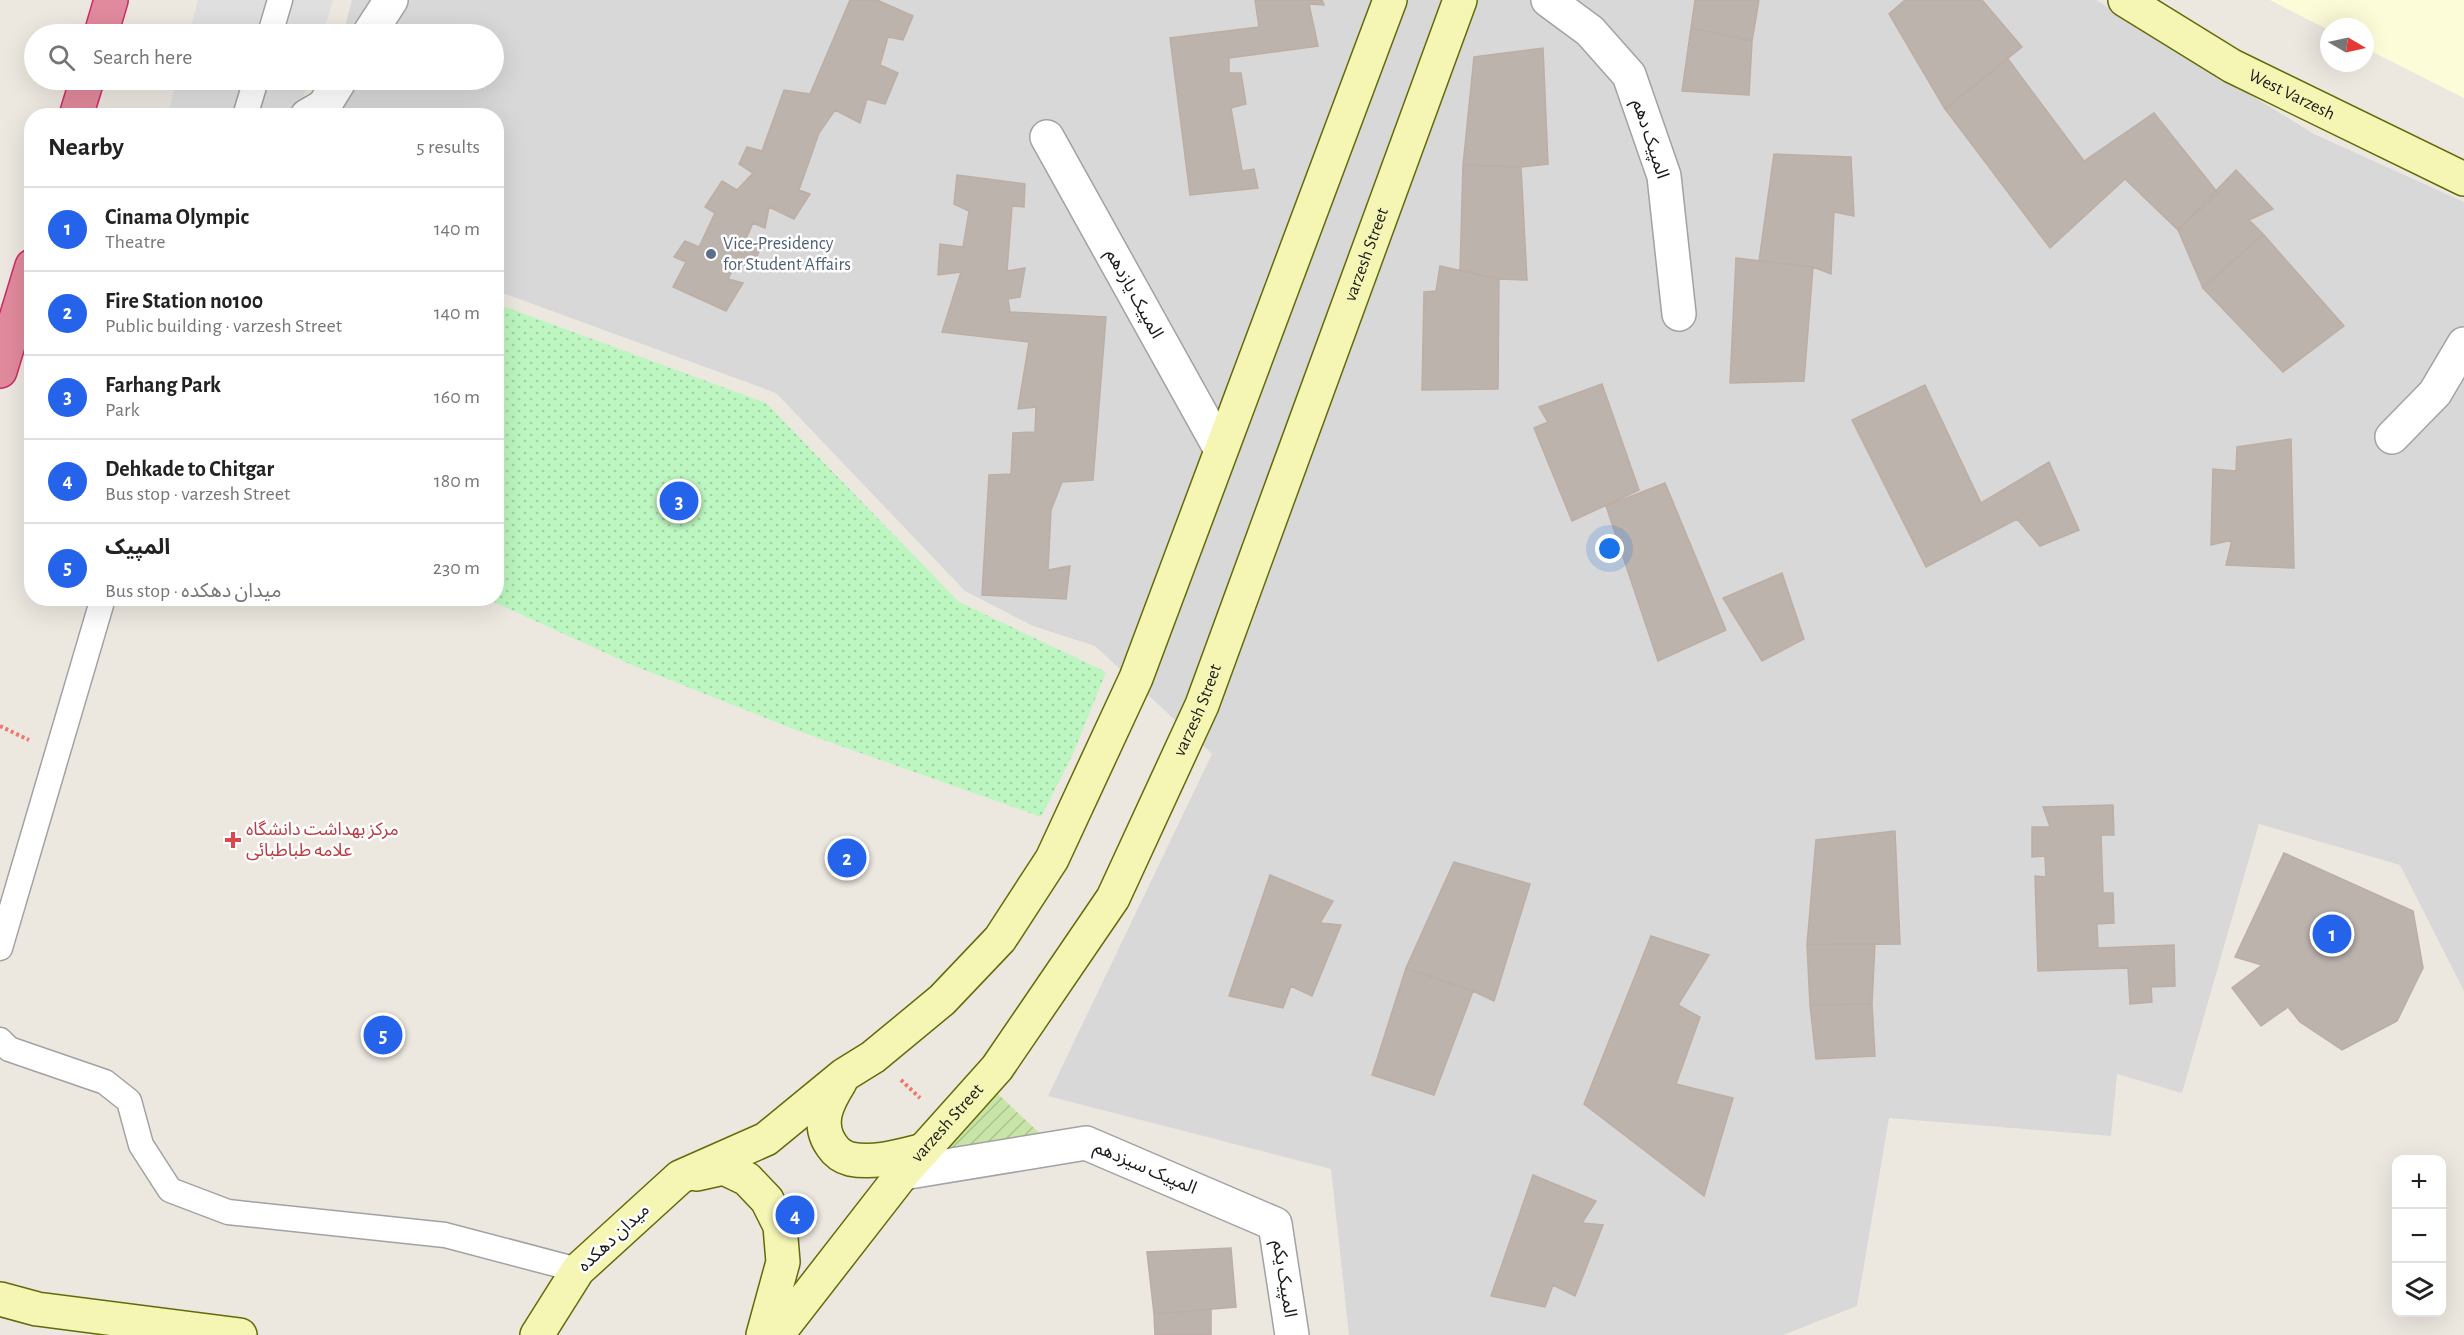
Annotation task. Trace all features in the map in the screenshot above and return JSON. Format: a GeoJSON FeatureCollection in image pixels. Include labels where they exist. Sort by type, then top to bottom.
{"type":"FeatureCollection","features":[{"type":"Feature","properties":{"kind":"highway"},"geometry":{"type":"LineString","coordinates":[[103,24],[111,0]]}},
{"type":"Feature","properties":{"kind":"highway"},"geometry":{"type":"LineString","coordinates":[[78,108],[84,90]]}},
{"type":"Feature","properties":{"kind":"highway"},"geometry":{"type":"LineString","coordinates":[[0,371],[24,292]]}},
{"type":"Feature","properties":{"kind":"main road"},"geometry":{"type":"LineString","coordinates":[[680,1177],[766,1139],[844,1075],[873,1057],[942,1000],[999,939],[1052,858],[1136,678],[1390,0]]}},
{"type":"Feature","properties":{"kind":"main road","name":"varzesh Street"},"geometry":{"type":"LineString","coordinates":[[777,1335],[914,1162],[997,1068],[1113,898],[1202,705],[1460,0]]}},
{"type":"Feature","properties":{"kind":"main road","name":"West Varzesh"},"geometry":{"type":"LineString","coordinates":[[2124,0],[2232,66],[2464,179]]}},
{"type":"Feature","properties":{"kind":"main road"},"geometry":{"type":"LineString","coordinates":[[844,1075],[828,1100],[823,1119],[826,1137],[835,1151],[848,1159],[888,1159],[914,1162]]}},
{"type":"Feature","properties":{"kind":"main road"},"geometry":{"type":"LineString","coordinates":[[680,1177],[724,1168],[747,1179],[767,1200],[780,1226],[783,1262],[763,1335]]}},
{"type":"Feature","properties":{"kind":"main road","name":"میدان دهکده"},"geometry":{"type":"LineString","coordinates":[[537,1335],[578,1270],[680,1177]]}},
{"type":"Feature","properties":{"kind":"main road"},"geometry":{"type":"LineString","coordinates":[[0,1299],[37,1309],[240,1335]]}},
{"type":"Feature","properties":{"kind":"street"},"geometry":{"type":"LineString","coordinates":[[375,24],[391,0]]}},
{"type":"Feature","properties":{"kind":"street","name":"المپیک دهم"},"geometry":{"type":"LineString","coordinates":[[1548,0],[1590,31],[1629,75],[1664,176],[1679,314]]}},
{"type":"Feature","properties":{"kind":"street"},"geometry":{"type":"LineString","coordinates":[[321,108],[334,90]]}},
{"type":"Feature","properties":{"kind":"street","name":"المپیک یازدهم"},"geometry":{"type":"LineString","coordinates":[[1047,137],[1221,450]]}},
{"type":"Feature","properties":{"kind":"street"},"geometry":{"type":"LineString","coordinates":[[2392,437],[2435,393],[2464,344]]}},
{"type":"Feature","properties":{"kind":"street","name":"المپیک سیزدهم"},"geometry":{"type":"LineString","coordinates":[[914,1162],[1086,1143],[1275,1224]]}},
{"type":"Feature","properties":{"kind":"street","name":"المپیک یکم"},"geometry":{"type":"LineString","coordinates":[[1275,1224],[1292,1335]]}},
{"type":"Feature","properties":{"kind":"lane"},"geometry":{"type":"LineString","coordinates":[[273,24],[280,0]]}},
{"type":"Feature","properties":{"kind":"lane"},"geometry":{"type":"LineString","coordinates":[[248,108],[253,90]]}},
{"type":"Feature","properties":{"kind":"lane"},"geometry":{"type":"LineString","coordinates":[[0,948],[101,606]]}},
{"type":"Feature","properties":{"kind":"lane"},"geometry":{"type":"LineString","coordinates":[[0,1040],[9,1049],[105,1082],[129,1101],[141,1145],[170,1190],[228,1212],[445,1235],[578,1270]]}},
{"type":"Feature","properties":{"kind":"path"},"geometry":{"type":"LineString","coordinates":[[897,1077],[920,1098]]}},
{"type":"Feature","properties":{"kind":"shaded area"},"geometry":{"type":"Polygon","coordinates":[[[198,0],[333,0],[326,24],[192,24],[198,0]]]}},
{"type":"Feature","properties":{"kind":"shaded area"},"geometry":{"type":"Polygon","coordinates":[[[352,0],[2096,0],[2314,134],[2464,202],[2464,991],[2400,865],[2259,824],[2182,1093],[2117,1074],[2111,1136],[1889,1118],[1857,1306],[1783,1335],[1349,1335],[1331,1169],[1048,1096],[1212,754],[1095,646],[1033,626],[965,591],[776,393],[504,294],[504,108],[323,108],[328,90],[504,90],[504,24],[346,24],[352,0]]]}},
{"type":"Feature","properties":{"kind":"shaded area"},"geometry":{"type":"Polygon","coordinates":[[[2270,0],[2464,0],[2464,98],[2374,53],[2374,18],[2320,18],[2320,25],[2270,0]]]}},
{"type":"Feature","properties":{"kind":"shaded area"},"geometry":{"type":"Polygon","coordinates":[[[174,90],[306,90],[299,108],[169,108],[174,90]]]}},
{"type":"Feature","properties":{"kind":"green space"},"geometry":{"type":"Polygon","coordinates":[[[504,307],[766,403],[959,602],[1106,672],[1073,754],[1041,817],[796,730],[632,665],[502,606],[504,307]]]}},
{"type":"Feature","properties":{"kind":"green space"},"geometry":{"type":"Polygon","coordinates":[[[997,1093],[1049,1142],[942,1155],[997,1093]]]}},
{"type":"Feature","properties":{"kind":"building"},"geometry":{"type":"Polygon","coordinates":[[[850,0],[877,0],[913,16],[903,40],[888,37],[880,65],[898,73],[885,104],[867,99],[860,123],[835,110],[819,133],[799,190],[810,194],[794,219],[769,207],[765,228],[753,223],[744,243],[761,247],[751,270],[737,260],[728,279],[743,283],[726,311],[673,287],[686,262],[674,257],[685,241],[699,247],[715,213],[705,207],[722,181],[737,190],[753,173],[739,164],[747,147],[762,151],[784,90],[810,94],[850,0]]]}},
{"type":"Feature","properties":{"kind":"building"},"geometry":{"type":"Polygon","coordinates":[[[1255,0],[1322,0],[1324,5],[1309,4],[1318,46],[1229,58],[1229,73],[1241,73],[1246,104],[1231,108],[1242,171],[1254,169],[1258,188],[1190,195],[1170,38],[1259,27],[1255,0]]]}},
{"type":"Feature","properties":{"kind":"building"},"geometry":{"type":"Polygon","coordinates":[[[1695,0],[1759,0],[1752,41],[1691,28],[1695,0]]]}},
{"type":"Feature","properties":{"kind":"building"},"geometry":{"type":"Polygon","coordinates":[[[1905,0],[1982,0],[2022,47],[1945,109],[1889,14],[1905,0]]]}},
{"type":"Feature","properties":{"kind":"building"},"geometry":{"type":"Polygon","coordinates":[[[1691,28],[1752,41],[1749,95],[1682,91],[1691,28]]]}},
{"type":"Feature","properties":{"kind":"building"},"geometry":{"type":"Polygon","coordinates":[[[1543,48],[1548,164],[1521,167],[1463,165],[1474,57],[1543,48]]]}},
{"type":"Feature","properties":{"kind":"building"},"geometry":{"type":"Polygon","coordinates":[[[2008,59],[2084,161],[2154,113],[2218,193],[2178,230],[2125,179],[2050,248],[1945,109],[2008,59]]]}},
{"type":"Feature","properties":{"kind":"building"},"geometry":{"type":"Polygon","coordinates":[[[1774,154],[1851,157],[1854,216],[1834,212],[1831,274],[1813,267],[1759,261],[1774,154]]]}},
{"type":"Feature","properties":{"kind":"building"},"geometry":{"type":"Polygon","coordinates":[[[1463,165],[1521,167],[1527,280],[1499,279],[1460,271],[1463,165]]]}},
{"type":"Feature","properties":{"kind":"building"},"geometry":{"type":"Polygon","coordinates":[[[2236,170],[2273,209],[2249,220],[2263,234],[2203,288],[2178,230],[2236,170]]]}},
{"type":"Feature","properties":{"kind":"building"},"geometry":{"type":"Polygon","coordinates":[[[957,175],[1025,184],[1024,207],[1012,206],[1007,271],[1025,268],[1020,297],[1008,299],[1010,312],[1106,317],[1093,480],[1062,482],[1051,510],[1048,570],[1070,566],[1066,599],[982,595],[989,475],[1011,474],[1013,433],[1035,432],[1036,407],[1018,409],[1029,342],[942,332],[961,272],[938,275],[940,244],[963,247],[969,211],[954,204],[957,175]]]}},
{"type":"Feature","properties":{"kind":"building"},"geometry":{"type":"Polygon","coordinates":[[[2263,234],[2344,326],[2283,372],[2203,288],[2263,234]]]}},
{"type":"Feature","properties":{"kind":"building"},"geometry":{"type":"Polygon","coordinates":[[[1736,258],[1813,267],[1804,381],[1730,383],[1736,258]]]}},
{"type":"Feature","properties":{"kind":"building"},"geometry":{"type":"Polygon","coordinates":[[[1440,266],[1499,279],[1498,389],[1422,390],[1424,292],[1436,291],[1440,266]]]}},
{"type":"Feature","properties":{"kind":"building"},"geometry":{"type":"Polygon","coordinates":[[[1602,384],[1639,490],[1572,521],[1534,428],[1548,422],[1539,407],[1602,384]]]}},
{"type":"Feature","properties":{"kind":"building"},"geometry":{"type":"Polygon","coordinates":[[[1925,385],[1981,503],[2049,462],[2079,530],[2040,546],[2017,519],[1926,567],[1852,420],[1925,385]]]}},
{"type":"Feature","properties":{"kind":"building"},"geometry":{"type":"Polygon","coordinates":[[[2291,439],[2294,568],[2226,565],[2232,540],[2211,545],[2213,469],[2236,471],[2237,447],[2291,439]]]}},
{"type":"Feature","properties":{"kind":"building"},"geometry":{"type":"Polygon","coordinates":[[[1665,483],[1726,630],[1658,661],[1606,506],[1665,483]]]}},
{"type":"Feature","properties":{"kind":"building"},"geometry":{"type":"Polygon","coordinates":[[[1782,573],[1804,639],[1762,661],[1723,598],[1782,573]]]}},
{"type":"Feature","properties":{"kind":"building"},"geometry":{"type":"Polygon","coordinates":[[[2113,805],[2114,835],[2101,835],[2103,893],[2113,893],[2114,923],[2097,924],[2098,948],[2174,945],[2175,986],[2151,987],[2152,1002],[2130,1004],[2128,968],[2038,971],[2035,876],[2046,877],[2045,856],[2032,857],[2032,827],[2050,827],[2043,807],[2113,805]]]}},
{"type":"Feature","properties":{"kind":"building"},"geometry":{"type":"Polygon","coordinates":[[[1895,831],[1900,944],[1807,945],[1816,840],[1895,831]]]}},
{"type":"Feature","properties":{"kind":"building"},"geometry":{"type":"Polygon","coordinates":[[[2284,853],[2413,911],[2423,968],[2397,1021],[2342,1050],[2300,1022],[2288,1007],[2261,1026],[2232,988],[2262,965],[2235,957],[2284,853]]]}},
{"type":"Feature","properties":{"kind":"building"},"geometry":{"type":"Polygon","coordinates":[[[1454,862],[1530,884],[1494,1001],[1473,991],[1406,968],[1454,862]]]}},
{"type":"Feature","properties":{"kind":"building"},"geometry":{"type":"Polygon","coordinates":[[[1270,875],[1333,901],[1320,923],[1341,925],[1312,996],[1291,986],[1283,1008],[1229,996],[1270,875]]]}},
{"type":"Feature","properties":{"kind":"building"},"geometry":{"type":"Polygon","coordinates":[[[1651,936],[1709,955],[1678,1005],[1700,1017],[1676,1084],[1733,1098],[1704,1196],[1584,1104],[1651,936]]]}},
{"type":"Feature","properties":{"kind":"building"},"geometry":{"type":"Polygon","coordinates":[[[1875,943],[1872,1004],[1810,1005],[1807,945],[1875,943]]]}},
{"type":"Feature","properties":{"kind":"building"},"geometry":{"type":"Polygon","coordinates":[[[1406,968],[1473,991],[1434,1095],[1372,1075],[1406,968]]]}},
{"type":"Feature","properties":{"kind":"building"},"geometry":{"type":"Polygon","coordinates":[[[1872,1004],[1875,1056],[1816,1059],[1810,1005],[1872,1004]]]}},
{"type":"Feature","properties":{"kind":"building"},"geometry":{"type":"Polygon","coordinates":[[[1533,1175],[1596,1201],[1582,1223],[1603,1225],[1575,1296],[1553,1285],[1545,1307],[1491,1296],[1533,1175]]]}},
{"type":"Feature","properties":{"kind":"building"},"geometry":{"type":"Polygon","coordinates":[[[1231,1248],[1236,1307],[1154,1314],[1147,1252],[1231,1248]]]}},
{"type":"Feature","properties":{"kind":"building"},"geometry":{"type":"Polygon","coordinates":[[[1211,1309],[1211,1335],[1155,1335],[1154,1314],[1211,1309]]]}},
{"type":"Feature","properties":{"kind":"place","name":"Vice-Presidency for Student Affairs"},"geometry":{"type":"Point","coordinates":[711,254]}},
{"type":"Feature","properties":{"kind":"place","name":"Farhang Park"},"geometry":{"type":"Point","coordinates":[679,501]}},
{"type":"Feature","properties":{"kind":"place","name":"مرکز بهداشت دانشگاه علامه طباطبائی"},"geometry":{"type":"Point","coordinates":[233,840]}},
{"type":"Feature","properties":{"kind":"place","name":"Fire Station no100"},"geometry":{"type":"Point","coordinates":[847,858]}},
{"type":"Feature","properties":{"kind":"place","name":"Cinama Olympic"},"geometry":{"type":"Point","coordinates":[2332,934]}},
{"type":"Feature","properties":{"kind":"place","name":"المپیک"},"geometry":{"type":"Point","coordinates":[383,1035]}},
{"type":"Feature","properties":{"kind":"place","name":"Dehkade to Chitgar"},"geometry":{"type":"Point","coordinates":[795,1215]}}]}
